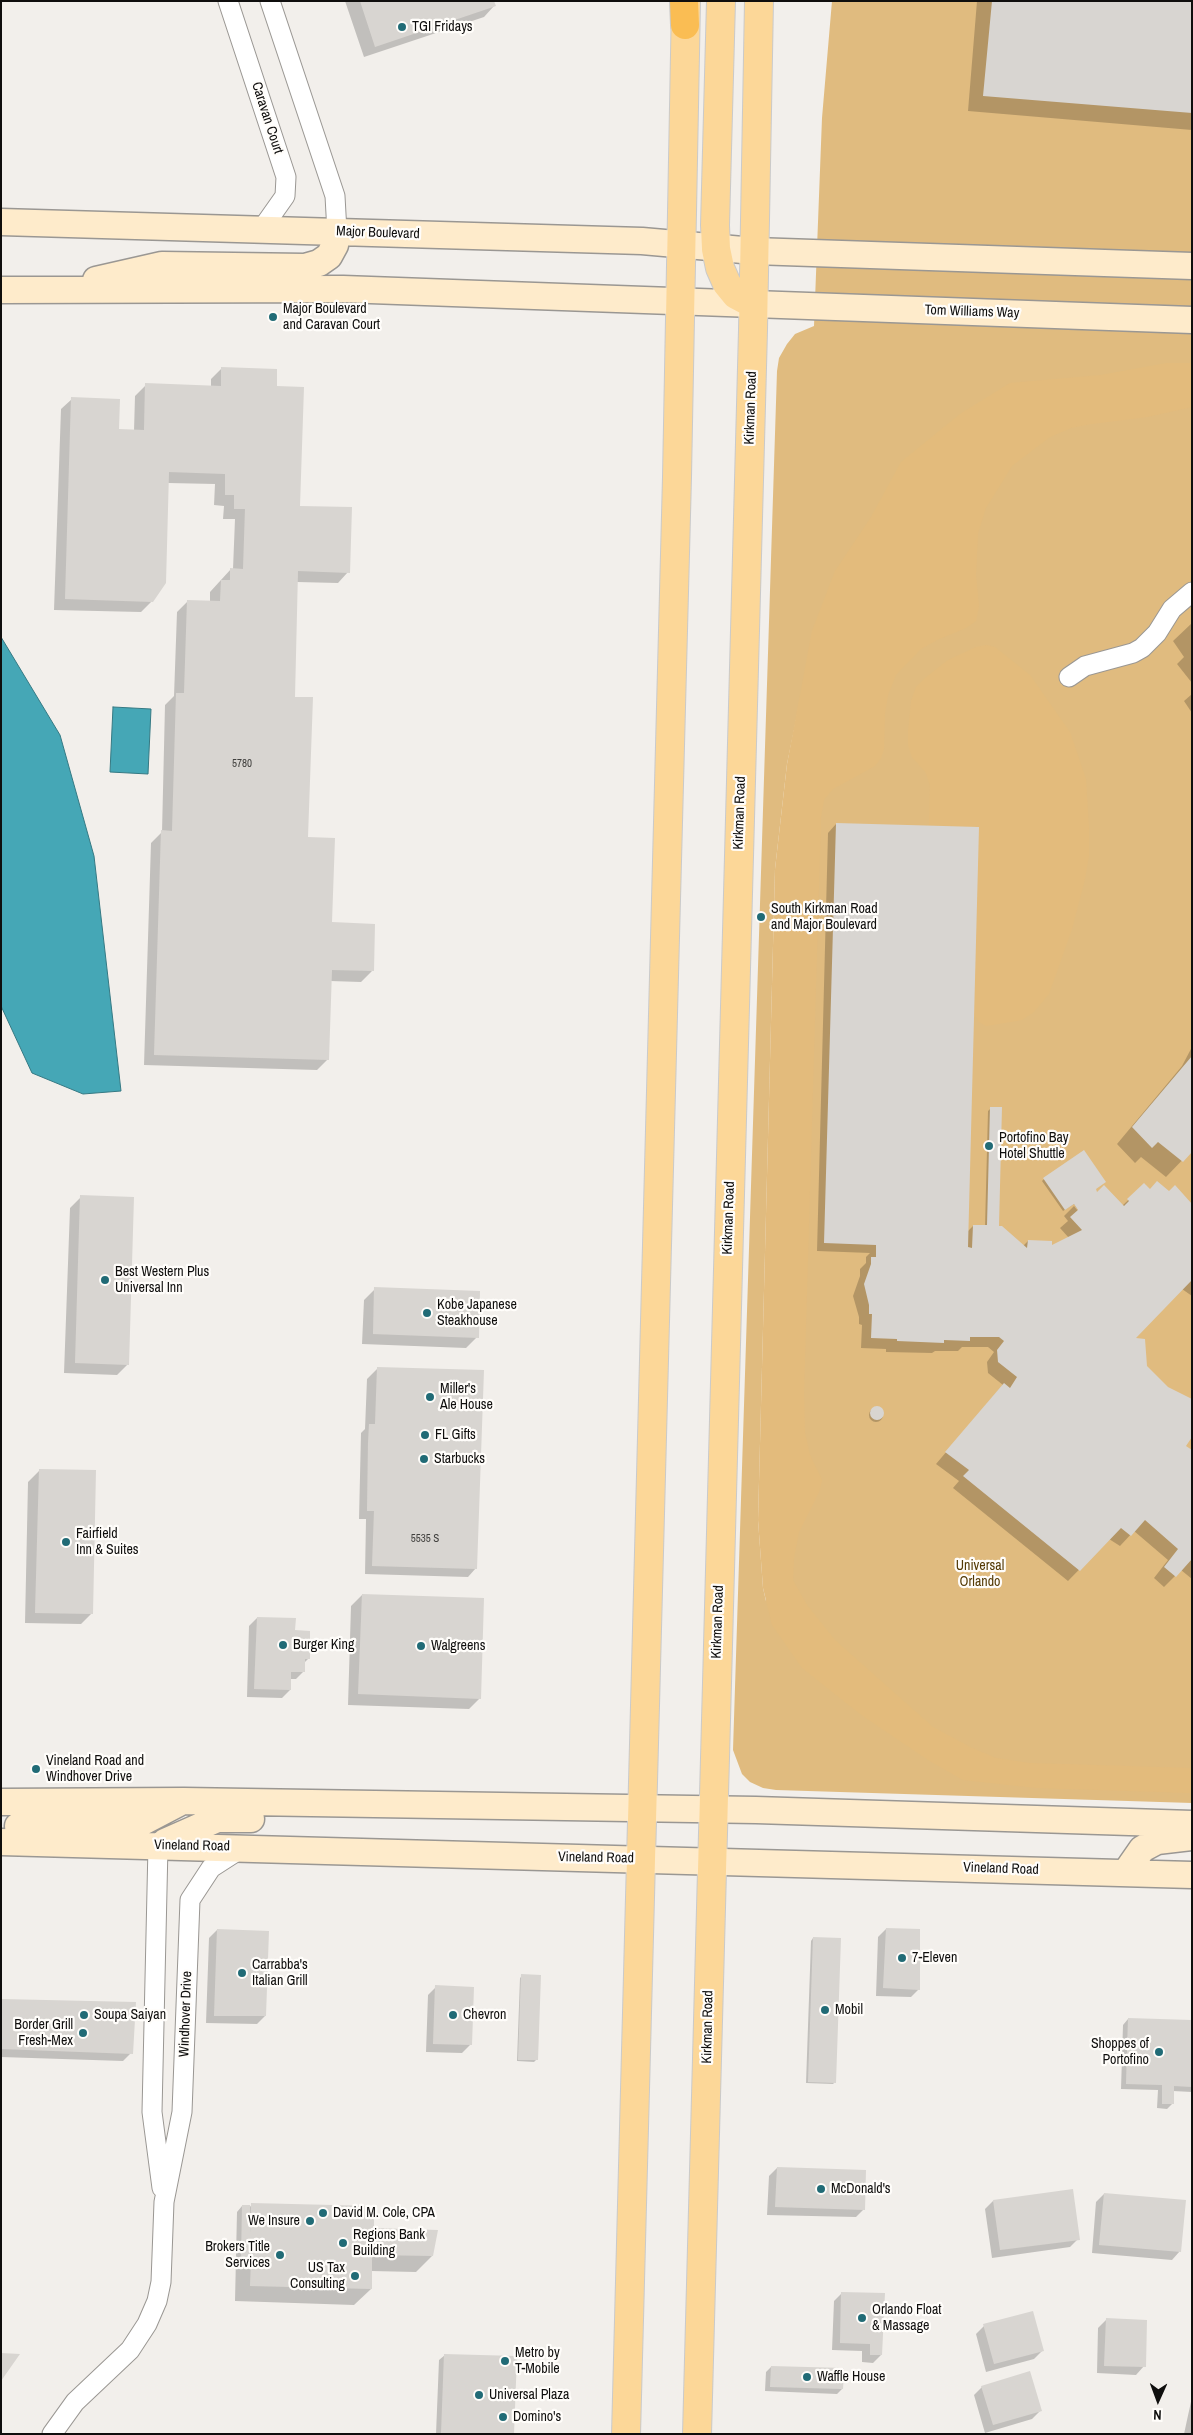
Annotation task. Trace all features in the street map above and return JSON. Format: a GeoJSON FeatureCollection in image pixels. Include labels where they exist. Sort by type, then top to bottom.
{"type":"FeatureCollection","features":[{"type":"Feature","properties":{"kind":"main road"},"geometry":{"type":"LineString","coordinates":[[721,1],[715,224],[716,249],[720,268],[727,284],[736,295],[753,304]]}},
{"type":"Feature","properties":{"kind":"main road","name":"Kirkman Road"},"geometry":{"type":"LineString","coordinates":[[697,2434],[753,304],[759,1]]}},
{"type":"Feature","properties":{"kind":"main road"},"geometry":{"type":"LineString","coordinates":[[626,2434],[680,302],[685,9]]}},
{"type":"Feature","properties":{"kind":"street","name":"Caravan Court"},"geometry":{"type":"LineString","coordinates":[[228,1],[286,177],[285,196],[261,230]]}},
{"type":"Feature","properties":{"kind":"street"},"geometry":{"type":"LineString","coordinates":[[52,291],[162,266],[305,267],[319,263],[329,256],[335,245],[337,232],[335,196],[270,1]]}},
{"type":"Feature","properties":{"kind":"street","name":"Major Boulevard"},"geometry":{"type":"LineString","coordinates":[[1,222],[681,243],[716,249],[754,251]]}},
{"type":"Feature","properties":{"kind":"street"},"geometry":{"type":"LineString","coordinates":[[754,251],[1192,266]]}},
{"type":"Feature","properties":{"kind":"street"},"geometry":{"type":"LineString","coordinates":[[1,290],[328,289],[753,304]]}},
{"type":"Feature","properties":{"kind":"street","name":"Tom Williams Way"},"geometry":{"type":"LineString","coordinates":[[753,304],[1192,320]]}},
{"type":"Feature","properties":{"kind":"street"},"geometry":{"type":"LineString","coordinates":[[1069,677],[1085,666],[1133,653],[1142,648],[1157,633],[1172,609],[1192,592]]}},
{"type":"Feature","properties":{"kind":"street"},"geometry":{"type":"LineString","coordinates":[[1,1802],[184,1801],[713,1810],[1192,1824]]}},
{"type":"Feature","properties":{"kind":"street"},"geometry":{"type":"LineString","coordinates":[[1,1829],[28,1825],[135,1826],[184,1801]]}},
{"type":"Feature","properties":{"kind":"street"},"geometry":{"type":"LineString","coordinates":[[158,1846],[217,1820],[304,1819],[350,1804]]}},
{"type":"Feature","properties":{"kind":"street"},"geometry":{"type":"LineString","coordinates":[[1126,1872],[1142,1849],[1156,1841],[1192,1837]]}},
{"type":"Feature","properties":{"kind":"street","name":"Vineland Road"},"geometry":{"type":"LineString","coordinates":[[1,1842],[1192,1875]]}},
{"type":"Feature","properties":{"kind":"street","name":"Windhover Drive"},"geometry":{"type":"LineString","coordinates":[[158,1846],[152,2112],[164,2202]]}},
{"type":"Feature","properties":{"kind":"street","name":"Windhover Drive"},"geometry":{"type":"LineString","coordinates":[[52,2434],[75,2402],[130,2350],[154,2309],[161,2282],[164,2202],[182,2112],[190,1900],[212,1868],[242,1848]]}},
{"type":"Feature","properties":{"kind":"street"},"geometry":{"type":"LineString","coordinates":[[152,2112],[182,2112]]}},
{"type":"Feature","properties":{"kind":"green space","name":"Universal Orlando"},"geometry":{"type":"Polygon","coordinates":[[[832,1],[1192,1],[1192,1803],[776,1790],[763,1788],[750,1782],[742,1774],[733,1750],[777,371],[779,358],[795,334],[814,326],[822,118],[832,1]],[[800,700],[787,764],[775,869],[758,1520],[763,1588],[766,1601],[800,700]]]}},
{"type":"Feature","properties":{"kind":"shaded area"},"geometry":{"type":"Polygon","coordinates":[[[1167,363],[1192,363],[1192,407],[1147,417],[1071,428],[1050,437],[1012,466],[986,508],[978,533],[976,575],[979,606],[976,621],[966,628],[921,649],[896,675],[888,695],[885,713],[884,749],[881,758],[875,766],[833,789],[824,800],[821,817],[804,1392],[805,1433],[810,1455],[822,1480],[819,1492],[799,1532],[794,1558],[793,1580],[807,1605],[835,1640],[933,1727],[972,1748],[996,1758],[1029,1763],[1192,1768],[1192,1793],[1036,1788],[963,1780],[928,1760],[860,1714],[802,1668],[772,1625],[763,1588],[758,1520],[775,869],[787,764],[812,631],[835,571],[871,517],[901,462],[960,414],[1010,383],[1101,375],[1167,363]]]}},
{"type":"Feature","properties":{"kind":"shaded area"},"geometry":{"type":"Polygon","coordinates":[[[986,645],[995,647],[1030,675],[1070,732],[1086,779],[1089,855],[1072,929],[1049,994],[1034,1012],[1022,1020],[986,1026],[979,1022],[974,1014],[979,827],[929,825],[930,786],[926,773],[912,757],[908,745],[908,732],[911,701],[916,687],[948,660],[976,647],[986,645]]]}},
{"type":"Feature","properties":{"kind":"water"},"geometry":{"type":"Polygon","coordinates":[[[1,637],[60,735],[94,856],[121,1091],[83,1094],[32,1073],[1,1006],[1,637]]]}},
{"type":"Feature","properties":{"kind":"water"},"geometry":{"type":"Polygon","coordinates":[[[113,707],[151,709],[148,774],[110,772],[113,707]]]}},
{"type":"Feature","properties":{"kind":"building","name":"TGI Fridays"},"geometry":{"type":"Polygon","coordinates":[[[360,1],[494,1],[496,6],[375,47],[360,1]]]}},
{"type":"Feature","properties":{"kind":"building"},"geometry":{"type":"Polygon","coordinates":[[[992,1],[1192,1],[1192,113],[983,96],[992,1]]]}},
{"type":"Feature","properties":{"kind":"building"},"geometry":{"type":"Polygon","coordinates":[[[221,367],[277,369],[277,386],[304,387],[300,506],[352,507],[350,573],[298,571],[295,697],[313,697],[308,837],[335,838],[332,922],[375,924],[374,971],[332,970],[329,1060],[154,1055],[161,830],[172,831],[176,693],[184,693],[187,600],[220,601],[221,580],[230,580],[230,568],[243,569],[245,509],[234,509],[234,495],[225,495],[225,474],[169,472],[166,583],[153,602],[65,599],[71,397],[120,399],[119,429],[144,430],[145,383],[221,386],[221,367]]]}},
{"type":"Feature","properties":{"kind":"building"},"geometry":{"type":"Polygon","coordinates":[[[836,823],[979,827],[968,1247],[972,1248],[973,1225],[987,1225],[990,1107],[1002,1107],[999,1226],[1002,1226],[1027,1248],[1028,1240],[1052,1241],[1052,1245],[1082,1230],[1070,1217],[1078,1210],[1074,1204],[1065,1210],[1043,1178],[1084,1150],[1106,1182],[1096,1189],[1097,1192],[1104,1185],[1124,1206],[1129,1201],[1127,1199],[1144,1183],[1150,1189],[1157,1181],[1169,1191],[1175,1185],[1192,1204],[1192,1280],[1136,1338],[1145,1339],[1147,1366],[1168,1387],[1192,1399],[1192,1437],[1186,1446],[1192,1450],[1192,1559],[1176,1577],[1164,1567],[1178,1549],[1145,1520],[1131,1536],[1121,1528],[1080,1571],[963,1476],[969,1470],[945,1452],[1004,1383],[1010,1388],[1017,1377],[998,1362],[997,1350],[1004,1341],[999,1337],[970,1337],[970,1341],[944,1340],[944,1343],[871,1338],[872,1314],[869,1314],[864,1284],[871,1264],[871,1257],[876,1257],[876,1245],[824,1243],[836,823]]]}},
{"type":"Feature","properties":{"kind":"building"},"geometry":{"type":"Polygon","coordinates":[[[1192,1056],[1192,1152],[1183,1162],[1158,1142],[1152,1148],[1132,1127],[1192,1056]]]}},
{"type":"Feature","properties":{"kind":"building","name":"Best Western Plus Universal Inn"},"geometry":{"type":"Polygon","coordinates":[[[80,1195],[134,1197],[129,1365],[75,1363],[80,1195]]]}},
{"type":"Feature","properties":{"kind":"building","name":"Kobe Japanese Steakhouse"},"geometry":{"type":"Polygon","coordinates":[[[374,1287],[480,1291],[479,1338],[373,1334],[374,1287]]]}},
{"type":"Feature","properties":{"kind":"building"},"geometry":{"type":"Polygon","coordinates":[[[377,1367],[484,1370],[477,1569],[372,1566],[374,1511],[367,1511],[368,1443],[369,1424],[375,1424],[377,1367]]]}},
{"type":"Feature","properties":{"kind":"building"},"geometry":{"type":"Polygon","coordinates":[[[874,1406],[880,1406],[884,1413],[880,1420],[874,1420],[870,1416],[870,1410],[874,1406]]]}},
{"type":"Feature","properties":{"kind":"building","name":"Fairfield Inn & Suites"},"geometry":{"type":"Polygon","coordinates":[[[39,1469],[96,1470],[93,1614],[35,1613],[39,1469]]]}},
{"type":"Feature","properties":{"kind":"building","name":"Walgreens"},"geometry":{"type":"Polygon","coordinates":[[[362,1594],[484,1598],[481,1699],[358,1694],[362,1594]]]}},
{"type":"Feature","properties":{"kind":"building","name":"Burger King"},"geometry":{"type":"Polygon","coordinates":[[[257,1617],[296,1618],[295,1630],[310,1631],[310,1659],[305,1659],[305,1672],[291,1672],[291,1690],[254,1689],[257,1617]]]}},
{"type":"Feature","properties":{"kind":"building","name":"7-Eleven"},"geometry":{"type":"Polygon","coordinates":[[[886,1928],[920,1929],[920,1990],[883,1988],[886,1928]]]}},
{"type":"Feature","properties":{"kind":"building","name":"Carrabba's Italian Grill"},"geometry":{"type":"Polygon","coordinates":[[[217,1929],[269,1931],[266,2016],[214,2016],[217,1929]]]}},
{"type":"Feature","properties":{"kind":"building","name":"Mobil"},"geometry":{"type":"Polygon","coordinates":[[[813,1937],[841,1938],[836,2083],[808,2082],[813,1937]]]}},
{"type":"Feature","properties":{"kind":"building","name":"Chevron"},"geometry":{"type":"Polygon","coordinates":[[[521,1974],[541,1975],[538,2060],[518,2060],[521,1974]]]}},
{"type":"Feature","properties":{"kind":"building","name":"Chevron"},"geometry":{"type":"Polygon","coordinates":[[[435,1985],[474,1987],[472,2045],[433,2044],[435,1985]]]}},
{"type":"Feature","properties":{"kind":"building"},"geometry":{"type":"Polygon","coordinates":[[[1,1999],[136,2002],[133,2054],[1,2049],[1,1999]]]}},
{"type":"Feature","properties":{"kind":"building","name":"Shoppes of Portofino"},"geometry":{"type":"Polygon","coordinates":[[[1128,2018],[1192,2020],[1192,2087],[1174,2086],[1174,2104],[1162,2104],[1162,2085],[1126,2084],[1128,2018]]]}},
{"type":"Feature","properties":{"kind":"building","name":"McDonald's"},"geometry":{"type":"Polygon","coordinates":[[[777,2167],[866,2170],[865,2210],[775,2207],[777,2167]]]}},
{"type":"Feature","properties":{"kind":"building"},"geometry":{"type":"Polygon","coordinates":[[[1073,2189],[1080,2240],[1000,2250],[993,2200],[1073,2189]]]}},
{"type":"Feature","properties":{"kind":"building"},"geometry":{"type":"Polygon","coordinates":[[[1104,2193],[1186,2200],[1181,2252],[1099,2245],[1104,2193]]]}},
{"type":"Feature","properties":{"kind":"building","name":"Regions Bank Building"},"geometry":{"type":"Polygon","coordinates":[[[251,2203],[374,2206],[374,2228],[438,2230],[433,2256],[372,2255],[372,2289],[250,2286],[251,2260],[241,2259],[242,2205],[250,2205],[251,2234],[251,2203]]]}},
{"type":"Feature","properties":{"kind":"building","name":"Orlando Float & Massage"},"geometry":{"type":"Polygon","coordinates":[[[841,2292],[885,2293],[882,2355],[870,2355],[870,2344],[840,2343],[841,2292]]]}},
{"type":"Feature","properties":{"kind":"building"},"geometry":{"type":"Polygon","coordinates":[[[1033,2311],[1044,2351],[994,2364],[983,2324],[1033,2311]]]}},
{"type":"Feature","properties":{"kind":"building"},"geometry":{"type":"Polygon","coordinates":[[[1106,2318],[1147,2320],[1146,2367],[1104,2366],[1106,2318]]]}},
{"type":"Feature","properties":{"kind":"building"},"geometry":{"type":"Polygon","coordinates":[[[1,2353],[20,2354],[1,2381],[1,2353]]]}},
{"type":"Feature","properties":{"kind":"building","name":"Universal Plaza"},"geometry":{"type":"Polygon","coordinates":[[[444,2354],[517,2356],[514,2434],[441,2434],[444,2354]]]}},
{"type":"Feature","properties":{"kind":"building","name":"Waffle House"},"geometry":{"type":"Polygon","coordinates":[[[771,2366],[844,2368],[843,2389],[770,2387],[771,2366]]]}},
{"type":"Feature","properties":{"kind":"building"},"geometry":{"type":"Polygon","coordinates":[[[1030,2371],[1042,2411],[993,2425],[981,2386],[1030,2371]]]}},
{"type":"Feature","properties":{"kind":"place","name":"TGI Fridays"},"geometry":{"type":"Point","coordinates":[402,27]}},
{"type":"Feature","properties":{"kind":"place","name":"Major Boulevard and Caravan Court"},"geometry":{"type":"Point","coordinates":[273,317]}},
{"type":"Feature","properties":{"kind":"place","name":"South Kirkman Road and Major Boulevard"},"geometry":{"type":"Point","coordinates":[761,917]}},
{"type":"Feature","properties":{"kind":"place","name":"Portofino Bay Hotel Shuttle"},"geometry":{"type":"Point","coordinates":[989,1146]}},
{"type":"Feature","properties":{"kind":"place","name":"Best Western Plus Universal Inn"},"geometry":{"type":"Point","coordinates":[105,1280]}},
{"type":"Feature","properties":{"kind":"place","name":"Kobe Japanese Steakhouse"},"geometry":{"type":"Point","coordinates":[427,1313]}},
{"type":"Feature","properties":{"kind":"place","name":"Miller's Ale House"},"geometry":{"type":"Point","coordinates":[430,1397]}},
{"type":"Feature","properties":{"kind":"place","name":"FL Gifts"},"geometry":{"type":"Point","coordinates":[425,1435]}},
{"type":"Feature","properties":{"kind":"place","name":"Starbucks"},"geometry":{"type":"Point","coordinates":[424,1459]}},
{"type":"Feature","properties":{"kind":"place","name":"Fairfield Inn & Suites"},"geometry":{"type":"Point","coordinates":[66,1542]}},
{"type":"Feature","properties":{"kind":"place","name":"Burger King"},"geometry":{"type":"Point","coordinates":[283,1645]}},
{"type":"Feature","properties":{"kind":"place","name":"Walgreens"},"geometry":{"type":"Point","coordinates":[421,1646]}},
{"type":"Feature","properties":{"kind":"place","name":"Vineland Road and Windhover Drive"},"geometry":{"type":"Point","coordinates":[36,1769]}},
{"type":"Feature","properties":{"kind":"place","name":"7-Eleven"},"geometry":{"type":"Point","coordinates":[902,1958]}},
{"type":"Feature","properties":{"kind":"place","name":"Carrabba's Italian Grill"},"geometry":{"type":"Point","coordinates":[242,1973]}},
{"type":"Feature","properties":{"kind":"place","name":"Mobil"},"geometry":{"type":"Point","coordinates":[825,2010]}},
{"type":"Feature","properties":{"kind":"place","name":"Soupa Saiyan"},"geometry":{"type":"Point","coordinates":[84,2015]}},
{"type":"Feature","properties":{"kind":"place","name":"Chevron"},"geometry":{"type":"Point","coordinates":[453,2015]}},
{"type":"Feature","properties":{"kind":"place","name":"Border Grill Fresh-Mex"},"geometry":{"type":"Point","coordinates":[83,2033]}},
{"type":"Feature","properties":{"kind":"place","name":"Shoppes of Portofino"},"geometry":{"type":"Point","coordinates":[1159,2052]}},
{"type":"Feature","properties":{"kind":"place","name":"McDonald's"},"geometry":{"type":"Point","coordinates":[821,2189]}},
{"type":"Feature","properties":{"kind":"place","name":"David M. Cole, CPA"},"geometry":{"type":"Point","coordinates":[323,2213]}},
{"type":"Feature","properties":{"kind":"place","name":"We Insure"},"geometry":{"type":"Point","coordinates":[310,2221]}},
{"type":"Feature","properties":{"kind":"place","name":"Regions Bank Building"},"geometry":{"type":"Point","coordinates":[343,2243]}},
{"type":"Feature","properties":{"kind":"place","name":"Brokers Title Services"},"geometry":{"type":"Point","coordinates":[280,2255]}},
{"type":"Feature","properties":{"kind":"place","name":"US Tax Consulting"},"geometry":{"type":"Point","coordinates":[355,2276]}},
{"type":"Feature","properties":{"kind":"place","name":"Orlando Float & Massage"},"geometry":{"type":"Point","coordinates":[862,2318]}},
{"type":"Feature","properties":{"kind":"place","name":"Metro by T-Mobile"},"geometry":{"type":"Point","coordinates":[505,2361]}},
{"type":"Feature","properties":{"kind":"place","name":"Waffle House"},"geometry":{"type":"Point","coordinates":[807,2377]}},
{"type":"Feature","properties":{"kind":"place","name":"Universal Plaza"},"geometry":{"type":"Point","coordinates":[479,2395]}},
{"type":"Feature","properties":{"kind":"place","name":"Domino's"},"geometry":{"type":"Point","coordinates":[503,2417]}}]}
